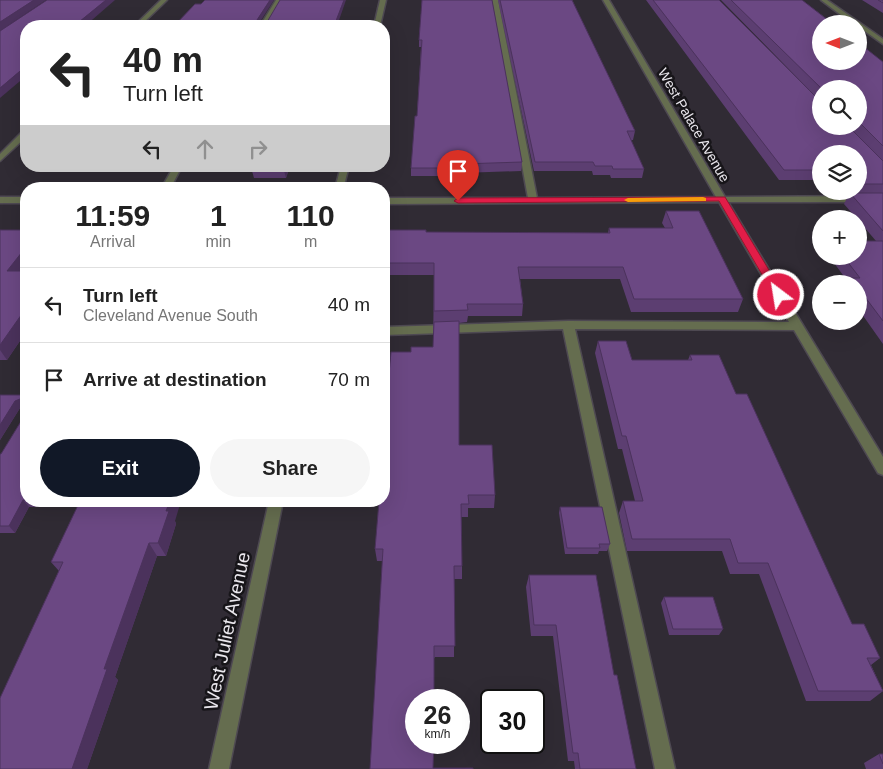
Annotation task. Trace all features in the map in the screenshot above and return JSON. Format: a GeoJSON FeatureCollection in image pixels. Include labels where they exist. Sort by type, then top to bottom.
{"type":"FeatureCollection","features":[{"type":"Feature","properties":{"kind":"street"},"geometry":{"type":"LineString","coordinates":[[143,20],[164,0]]}},
{"type":"Feature","properties":{"kind":"street"},"geometry":{"type":"LineString","coordinates":[[267,20],[279,0]]}},
{"type":"Feature","properties":{"kind":"street"},"geometry":{"type":"LineString","coordinates":[[378,20],[383,0]]}},
{"type":"Feature","properties":{"kind":"street"},"geometry":{"type":"LineString","coordinates":[[495,0],[533,201]]}},
{"type":"Feature","properties":{"kind":"street","name":"West Palace Avenue"},"geometry":{"type":"LineString","coordinates":[[606,0],[883,469]]}},
{"type":"Feature","properties":{"kind":"street"},"geometry":{"type":"LineString","coordinates":[[824,0],[845,15]]}},
{"type":"Feature","properties":{"kind":"street"},"geometry":{"type":"LineString","coordinates":[[868,31],[883,42]]}},
{"type":"Feature","properties":{"kind":"street"},"geometry":{"type":"LineString","coordinates":[[0,159],[20,139]]}},
{"type":"Feature","properties":{"kind":"street"},"geometry":{"type":"LineString","coordinates":[[0,200],[20,200]]}},
{"type":"Feature","properties":{"kind":"street"},"geometry":{"type":"LineString","coordinates":[[390,201],[883,200]]}},
{"type":"Feature","properties":{"kind":"street"},"geometry":{"type":"LineString","coordinates":[[390,331],[568,325],[797,326]]}},
{"type":"Feature","properties":{"kind":"street"},"geometry":{"type":"LineString","coordinates":[[568,325],[664,769]]}},
{"type":"Feature","properties":{"kind":"street","name":"West Juliet Avenue"},"geometry":{"type":"LineString","coordinates":[[219,769],[275,507]]}},
{"type":"Feature","properties":{"kind":"building"},"geometry":{"type":"Polygon","coordinates":[[[0,0],[34,0],[0,22],[0,0]]]}},
{"type":"Feature","properties":{"kind":"building"},"geometry":{"type":"Polygon","coordinates":[[[47,0],[106,0],[81,20],[20,20],[20,71],[0,88],[0,31],[47,0]]]}},
{"type":"Feature","properties":{"kind":"building"},"geometry":{"type":"Polygon","coordinates":[[[205,0],[270,0],[257,20],[180,20],[195,4],[201,4],[205,0]]]}},
{"type":"Feature","properties":{"kind":"building"},"geometry":{"type":"Polygon","coordinates":[[[280,0],[344,0],[336,20],[268,20],[280,0]]]}},
{"type":"Feature","properties":{"kind":"building"},"geometry":{"type":"Polygon","coordinates":[[[422,0],[492,0],[522,162],[461,164],[461,168],[411,168],[415,116],[417,116],[422,40],[419,40],[422,0]]]}},
{"type":"Feature","properties":{"kind":"building"},"geometry":{"type":"Polygon","coordinates":[[[500,0],[572,0],[635,131],[627,131],[644,169],[613,169],[612,166],[595,166],[593,162],[535,162],[500,0]]]}},
{"type":"Feature","properties":{"kind":"building"},"geometry":{"type":"Polygon","coordinates":[[[653,0],[719,0],[812,93],[812,135],[857,135],[867,145],[812,145],[812,170],[784,170],[653,0]]]}},
{"type":"Feature","properties":{"kind":"building"},"geometry":{"type":"Polygon","coordinates":[[[731,0],[802,0],[821,15],[812,15],[812,70],[868,70],[868,50],[883,62],[883,146],[867,130],[867,80],[813,80],[731,0]]]}},
{"type":"Feature","properties":{"kind":"building"},"geometry":{"type":"Polygon","coordinates":[[[867,145],[883,161],[883,184],[867,184],[867,145]]]}},
{"type":"Feature","properties":{"kind":"building"},"geometry":{"type":"Polygon","coordinates":[[[867,193],[883,193],[883,231],[867,213],[867,210],[865,210],[856,200],[867,200],[867,193]]]}},
{"type":"Feature","properties":{"kind":"building"},"geometry":{"type":"Polygon","coordinates":[[[666,211],[699,211],[743,299],[634,299],[623,267],[518,267],[523,304],[467,304],[468,310],[434,311],[434,263],[390,263],[390,230],[426,230],[426,232],[610,233],[609,228],[673,228],[666,211]]]}},
{"type":"Feature","properties":{"kind":"building"},"geometry":{"type":"Polygon","coordinates":[[[0,230],[20,230],[20,255],[7,271],[20,271],[20,317],[0,345],[0,230]]]}},
{"type":"Feature","properties":{"kind":"building"},"geometry":{"type":"Polygon","coordinates":[[[867,241],[883,241],[883,321],[867,300],[867,275],[858,275],[850,265],[867,265],[867,241]]]}},
{"type":"Feature","properties":{"kind":"building"},"geometry":{"type":"Polygon","coordinates":[[[459,321],[459,445],[492,445],[495,495],[468,495],[469,504],[461,504],[462,566],[454,566],[455,646],[434,646],[434,689],[405,689],[405,754],[434,754],[433,768],[473,769],[370,769],[383,549],[375,549],[378,507],[390,507],[391,352],[411,352],[411,347],[433,347],[434,322],[459,321]]]}},
{"type":"Feature","properties":{"kind":"building"},"geometry":{"type":"Polygon","coordinates":[[[598,341],[626,341],[632,360],[692,360],[690,355],[719,355],[736,394],[747,394],[852,624],[864,624],[880,658],[867,658],[883,691],[818,691],[768,563],[738,563],[730,539],[632,539],[623,501],[643,501],[626,436],[622,436],[598,341]]]}},
{"type":"Feature","properties":{"kind":"building"},"geometry":{"type":"Polygon","coordinates":[[[0,395],[20,395],[20,399],[15,401],[0,425],[0,395]]]}},
{"type":"Feature","properties":{"kind":"building"},"geometry":{"type":"Polygon","coordinates":[[[20,423],[20,506],[9,526],[0,526],[1,454],[20,423]]]}},
{"type":"Feature","properties":{"kind":"building"},"geometry":{"type":"Polygon","coordinates":[[[77,507],[168,507],[166,511],[169,511],[158,543],[149,543],[104,669],[107,669],[72,769],[0,769],[0,698],[63,562],[51,562],[77,507]]]}},
{"type":"Feature","properties":{"kind":"building"},"geometry":{"type":"Polygon","coordinates":[[[560,507],[602,507],[610,544],[599,544],[600,548],[567,548],[560,507]]]}},
{"type":"Feature","properties":{"kind":"building"},"geometry":{"type":"Polygon","coordinates":[[[529,575],[596,575],[614,675],[617,675],[636,769],[580,769],[578,753],[573,753],[556,625],[534,625],[529,575]]]}},
{"type":"Feature","properties":{"kind":"building"},"geometry":{"type":"Polygon","coordinates":[[[664,597],[713,597],[723,629],[673,629],[664,597]]]}},
{"type":"Feature","properties":{"kind":"building"},"geometry":{"type":"Polygon","coordinates":[[[879,754],[883,754],[883,764],[879,754]]]}},
{"type":"Feature","properties":{"kind":"slow traffic"},"geometry":{"type":"LineString","coordinates":[[628,200],[703,199]]}},
{"type":"Feature","properties":{"kind":"route"},"geometry":{"type":"LineString","coordinates":[[458,201],[722,199],[779,295]]}}]}
